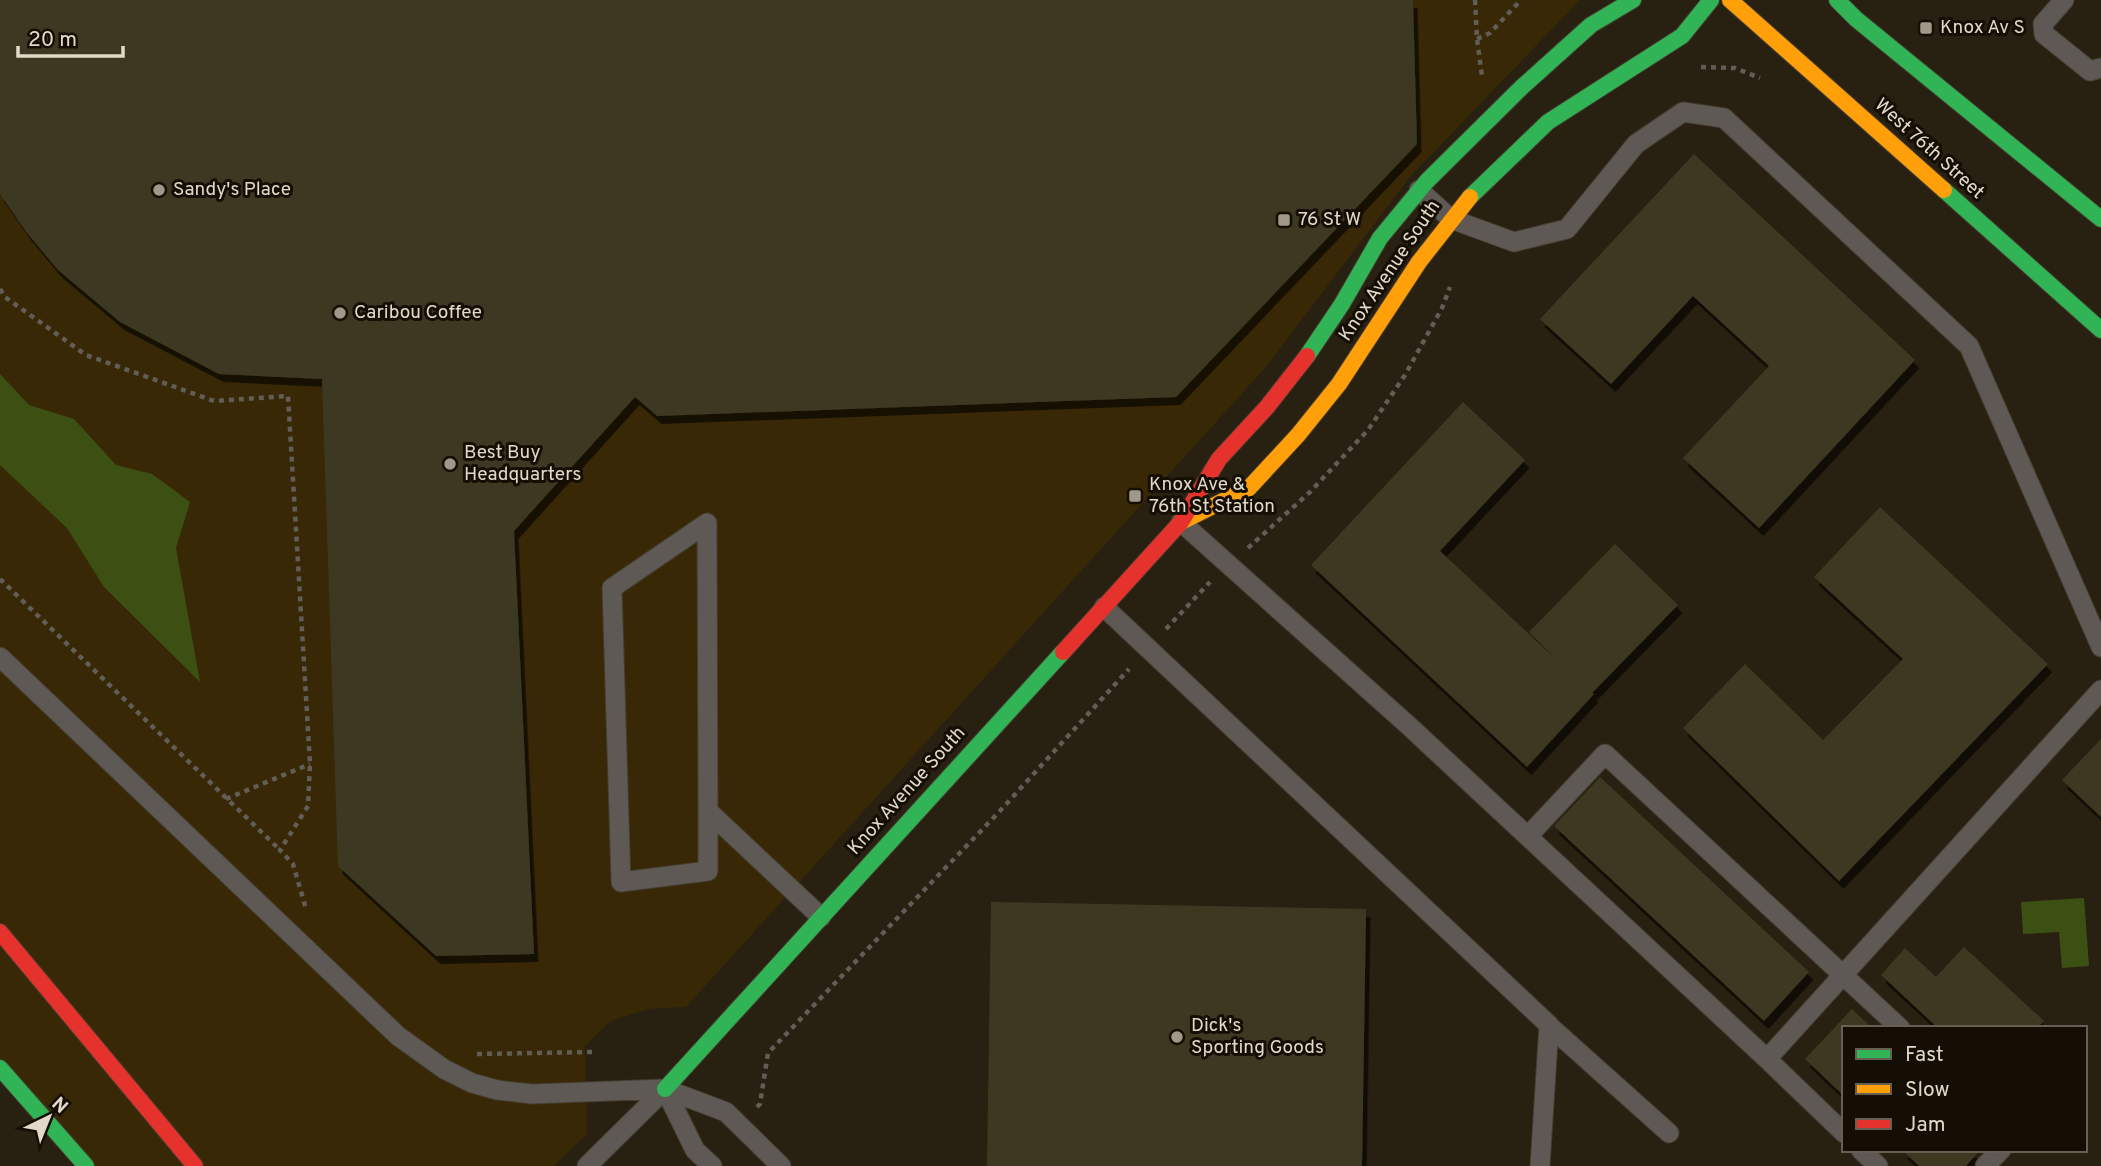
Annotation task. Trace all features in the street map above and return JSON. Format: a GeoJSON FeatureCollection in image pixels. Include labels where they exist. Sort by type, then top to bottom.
{"type":"FeatureCollection","features":[{"type":"Feature","properties":{"kind":"main road","name":"Knox Avenue South"},"geometry":{"type":"LineString","coordinates":[[665,1088],[1181,522],[1219,459],[1267,407],[1306,357],[1380,238],[1419,190],[1522,87],[1591,26],[1633,0]]}},
{"type":"Feature","properties":{"kind":"main road","name":"Knox Avenue South"},"geometry":{"type":"LineString","coordinates":[[1181,522],[1249,488],[1298,435],[1339,384],[1419,262],[1461,206],[1548,122],[1682,36],[1711,0]]}},
{"type":"Feature","properties":{"kind":"main road","name":"West 76th Street"},"geometry":{"type":"LineString","coordinates":[[1730,0],[2101,330]]}},
{"type":"Feature","properties":{"kind":"main road"},"geometry":{"type":"LineString","coordinates":[[1838,0],[1856,19],[2101,219]]}},
{"type":"Feature","properties":{"kind":"main road"},"geometry":{"type":"LineString","coordinates":[[0,932],[195,1166]]}},
{"type":"Feature","properties":{"kind":"main road"},"geometry":{"type":"LineString","coordinates":[[0,1068],[86,1166]]}},
{"type":"Feature","properties":{"kind":"lane"},"geometry":{"type":"LineString","coordinates":[[2064,0],[2043,24],[2044,34],[2090,71],[2101,68]]}},
{"type":"Feature","properties":{"kind":"lane"},"geometry":{"type":"LineString","coordinates":[[1419,190],[1451,219],[1514,242],[1567,229],[1636,144],[1683,112],[1724,118],[1969,346],[2101,648]]}},
{"type":"Feature","properties":{"kind":"lane"},"geometry":{"type":"LineString","coordinates":[[1181,522],[1409,726],[1842,1131]]}},
{"type":"Feature","properties":{"kind":"lane"},"geometry":{"type":"LineString","coordinates":[[708,811],[708,871],[621,882],[612,588],[707,523],[708,811],[821,917]]}},
{"type":"Feature","properties":{"kind":"lane"},"geometry":{"type":"LineString","coordinates":[[1104,607],[1546,1023],[1669,1133]]}},
{"type":"Feature","properties":{"kind":"lane"},"geometry":{"type":"LineString","coordinates":[[0,657],[398,1036],[444,1069],[484,1086],[532,1094],[665,1088],[726,1112],[781,1166]]}},
{"type":"Feature","properties":{"kind":"lane"},"geometry":{"type":"LineString","coordinates":[[1767,1059],[2101,690]]}},
{"type":"Feature","properties":{"kind":"lane"},"geometry":{"type":"LineString","coordinates":[[1528,836],[1605,754],[1898,1026]]}},
{"type":"Feature","properties":{"kind":"lane"},"geometry":{"type":"LineString","coordinates":[[1540,1166],[1549,1026],[1546,1023]]}},
{"type":"Feature","properties":{"kind":"lane"},"geometry":{"type":"LineString","coordinates":[[587,1166],[665,1088]]}},
{"type":"Feature","properties":{"kind":"lane"},"geometry":{"type":"LineString","coordinates":[[665,1088],[695,1150],[712,1166]]}},
{"type":"Feature","properties":{"kind":"lane"},"geometry":{"type":"LineString","coordinates":[[1863,1152],[1878,1166]]}},
{"type":"Feature","properties":{"kind":"lane"},"geometry":{"type":"LineString","coordinates":[[1985,1166],[1999,1152]]}},
{"type":"Feature","properties":{"kind":"path"},"geometry":{"type":"LineString","coordinates":[[1475,0],[1483,84]]}},
{"type":"Feature","properties":{"kind":"path"},"geometry":{"type":"LineString","coordinates":[[1477,40],[1490,33],[1521,0]]}},
{"type":"Feature","properties":{"kind":"path"},"geometry":{"type":"LineString","coordinates":[[0,289],[5,297],[86,355],[214,401],[288,396],[310,764],[308,806],[280,849]]}},
{"type":"Feature","properties":{"kind":"path"},"geometry":{"type":"LineString","coordinates":[[0,579],[280,849],[293,864],[307,911]]}},
{"type":"Feature","properties":{"kind":"path"},"geometry":{"type":"LineString","coordinates":[[226,799],[310,764]]}},
{"type":"Feature","properties":{"kind":"path"},"geometry":{"type":"LineString","coordinates":[[468,1054],[592,1052]]}},
{"type":"Feature","properties":{"kind":"shaded area","name":"Best Buy Headquarters"},"geometry":{"type":"Polygon","coordinates":[[[0,0],[1580,0],[1410,177],[1266,367],[686,1007],[648,1009],[611,1021],[585,1046],[587,1134],[554,1166],[94,1166],[0,1078],[0,0]]]}},
{"type":"Feature","properties":{"kind":"shaded area"},"geometry":{"type":"Polygon","coordinates":[[[0,374],[29,405],[74,419],[116,465],[152,474],[190,502],[176,548],[200,682],[104,587],[67,528],[0,465],[0,374]]]}},
{"type":"Feature","properties":{"kind":"shaded area"},"geometry":{"type":"Polygon","coordinates":[[[2084,898],[2089,966],[2062,968],[2059,932],[2023,934],[2021,902],[2084,898]]]}},
{"type":"Feature","properties":{"kind":"building"},"geometry":{"type":"Polygon","coordinates":[[[0,0],[1413,0],[1417,144],[1176,397],[657,416],[635,397],[514,531],[534,954],[436,956],[338,866],[322,379],[219,374],[120,322],[58,270],[27,233],[0,194],[0,0]]]}},
{"type":"Feature","properties":{"kind":"building"},"geometry":{"type":"Polygon","coordinates":[[[1694,154],[1915,360],[1759,528],[1683,458],[1769,366],[1693,296],[1611,384],[1540,319],[1694,154]]]}},
{"type":"Feature","properties":{"kind":"building"},"geometry":{"type":"Polygon","coordinates":[[[1463,402],[1525,460],[1440,551],[1559,662],[1529,632],[1615,544],[1678,605],[1592,693],[1594,694],[1527,767],[1311,565],[1463,402]]]}},
{"type":"Feature","properties":{"kind":"building"},"geometry":{"type":"Polygon","coordinates":[[[1880,507],[2048,664],[1839,881],[1683,728],[1745,664],[1823,740],[1903,659],[1814,577],[1880,507]]]}},
{"type":"Feature","properties":{"kind":"building"},"geometry":{"type":"Polygon","coordinates":[[[2101,739],[2101,817],[2062,780],[2101,739]]]}},
{"type":"Feature","properties":{"kind":"building"},"geometry":{"type":"Polygon","coordinates":[[[1600,777],[1809,972],[1764,1021],[1554,826],[1600,777]]]}},
{"type":"Feature","properties":{"kind":"building","name":"Dick's Sporting Goods"},"geometry":{"type":"Polygon","coordinates":[[[991,902],[1366,909],[1362,1166],[987,1166],[991,902]]]}},
{"type":"Feature","properties":{"kind":"building"},"geometry":{"type":"Polygon","coordinates":[[[1964,947],[2044,1021],[2039,1026],[1936,1026],[1881,975],[1905,948],[1936,977],[1964,947]]]}},
{"type":"Feature","properties":{"kind":"building"},"geometry":{"type":"Polygon","coordinates":[[[1852,1009],[1870,1026],[1842,1026],[1842,1094],[1805,1059],[1852,1009]]]}},
{"type":"Feature","properties":{"kind":"building"},"geometry":{"type":"Polygon","coordinates":[[[1904,1152],[1978,1152],[1966,1166],[1919,1166],[1904,1152]]]}},
{"type":"Feature","properties":{"kind":"traffic: fast"},"geometry":{"type":"LineString","coordinates":[[1307,356],[1342,304],[1380,238],[1427,181],[1522,87],[1591,25],[1633,0]]}},
{"type":"Feature","properties":{"kind":"traffic: fast"},"geometry":{"type":"LineString","coordinates":[[1470,197],[1548,122],[1682,36],[1711,0]]}},
{"type":"Feature","properties":{"kind":"traffic: fast"},"geometry":{"type":"LineString","coordinates":[[1837,0],[1856,19],[2101,219]]}},
{"type":"Feature","properties":{"kind":"traffic: fast"},"geometry":{"type":"LineString","coordinates":[[1944,190],[2101,330]]}},
{"type":"Feature","properties":{"kind":"traffic: fast"},"geometry":{"type":"LineString","coordinates":[[665,1089],[1063,652]]}},
{"type":"Feature","properties":{"kind":"traffic: fast"},"geometry":{"type":"LineString","coordinates":[[0,1068],[86,1166]]}},
{"type":"Feature","properties":{"kind":"traffic: slow"},"geometry":{"type":"LineString","coordinates":[[1730,0],[1944,190]]}},
{"type":"Feature","properties":{"kind":"traffic: slow"},"geometry":{"type":"LineString","coordinates":[[1181,522],[1249,488],[1298,435],[1339,384],[1419,262],[1470,197]]}},
{"type":"Feature","properties":{"kind":"traffic: jam"},"geometry":{"type":"LineString","coordinates":[[1063,652],[1181,522],[1219,459],[1267,407],[1307,356]]}},
{"type":"Feature","properties":{"kind":"traffic: jam"},"geometry":{"type":"LineString","coordinates":[[0,932],[195,1166]]}},
{"type":"Feature","properties":{"kind":"place","name":"Knox Av S"},"geometry":{"type":"Point","coordinates":[1926,28]}},
{"type":"Feature","properties":{"kind":"place","name":"Sandy's Place"},"geometry":{"type":"Point","coordinates":[159,190]}},
{"type":"Feature","properties":{"kind":"place","name":"76 St W"},"geometry":{"type":"Point","coordinates":[1284,220]}},
{"type":"Feature","properties":{"kind":"place","name":"Caribou Coffee"},"geometry":{"type":"Point","coordinates":[340,313]}},
{"type":"Feature","properties":{"kind":"place","name":"Best Buy Headquarters"},"geometry":{"type":"Point","coordinates":[450,464]}},
{"type":"Feature","properties":{"kind":"place","name":"Knox Ave & 76th St Station"},"geometry":{"type":"Point","coordinates":[1135,496]}},
{"type":"Feature","properties":{"kind":"place","name":"Dick's Sporting Goods"},"geometry":{"type":"Point","coordinates":[1177,1037]}}]}
